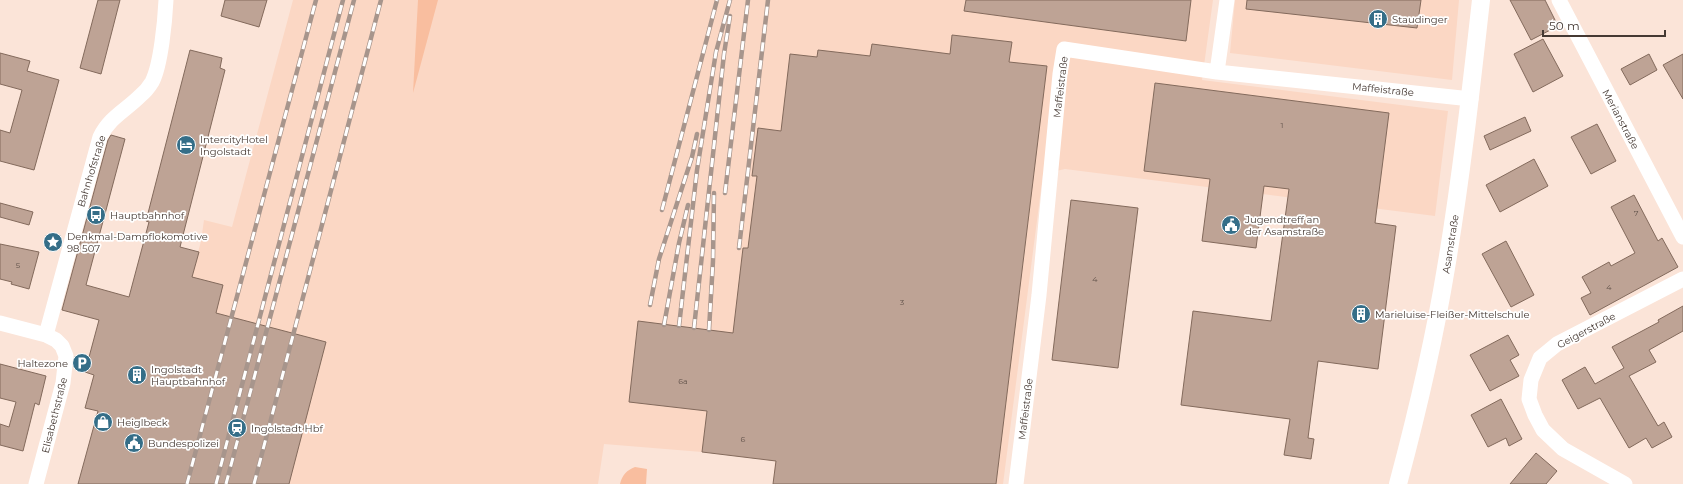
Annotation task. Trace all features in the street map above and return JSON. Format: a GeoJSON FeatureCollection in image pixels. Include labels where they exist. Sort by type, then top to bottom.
{"type":"FeatureCollection","features":[{"type":"Feature","properties":{"kind":"street","name":"Bahnhofstraße"},"geometry":{"type":"LineString","coordinates":[[46,335],[100,137],[106,126],[116,115],[139,97],[152,81],[160,50],[166,0]]}},
{"type":"Feature","properties":{"kind":"street"},"geometry":{"type":"LineString","coordinates":[[1217,72],[1227,0]]}},
{"type":"Feature","properties":{"kind":"street","name":"Asamstraße"},"geometry":{"type":"LineString","coordinates":[[1398,484],[1419,401],[1446,268],[1470,99],[1481,0]]}},
{"type":"Feature","properties":{"kind":"street","name":"Merianstraße"},"geometry":{"type":"LineString","coordinates":[[1559,0],[1683,237]]}},
{"type":"Feature","properties":{"kind":"street","name":"Maffeistraße"},"geometry":{"type":"LineString","coordinates":[[1016,484],[1039,295],[1060,74],[1064,49],[1217,72],[1470,99]]}},
{"type":"Feature","properties":{"kind":"street","name":"Geigerstraße"},"geometry":{"type":"LineString","coordinates":[[1625,484],[1563,449],[1543,430],[1529,399],[1531,380],[1540,358],[1557,344],[1683,279]]}},
{"type":"Feature","properties":{"kind":"street"},"geometry":{"type":"LineString","coordinates":[[0,323],[46,335]]}},
{"type":"Feature","properties":{"kind":"street","name":"Elisabethstraße"},"geometry":{"type":"LineString","coordinates":[[36,484],[63,383],[66,356],[62,346],[56,340],[46,335]]}},
{"type":"Feature","properties":{"kind":"shaded area"},"geometry":{"type":"Polygon","coordinates":[[[293,0],[1213,0],[1202,80],[1448,111],[1435,216],[1065,169],[1043,174],[1003,484],[773,484],[775,461],[702,452],[604,444],[598,484],[138,484],[201,241],[204,220],[232,227],[293,0]]]}},
{"type":"Feature","properties":{"kind":"shaded area"},"geometry":{"type":"Polygon","coordinates":[[[418,0],[438,0],[413,93],[418,0]]]}},
{"type":"Feature","properties":{"kind":"shaded area"},"geometry":{"type":"Polygon","coordinates":[[[1235,0],[1459,0],[1452,80],[1230,53],[1235,0]]]}},
{"type":"Feature","properties":{"kind":"shaded area"},"geometry":{"type":"Polygon","coordinates":[[[635,467],[647,469],[646,484],[620,484],[625,473],[635,467]]]}},
{"type":"Feature","properties":{"kind":"building"},"geometry":{"type":"Polygon","coordinates":[[[98,0],[120,0],[101,74],[80,68],[98,0]]]}},
{"type":"Feature","properties":{"kind":"building"},"geometry":{"type":"Polygon","coordinates":[[[225,0],[267,0],[259,27],[221,16],[225,0]]]}},
{"type":"Feature","properties":{"kind":"building"},"geometry":{"type":"Polygon","coordinates":[[[966,0],[1191,0],[1186,41],[964,11],[966,0]]]}},
{"type":"Feature","properties":{"kind":"building","name":"Staudinger"},"geometry":{"type":"Polygon","coordinates":[[[1247,0],[1421,0],[1417,28],[1246,9],[1247,0]]]}},
{"type":"Feature","properties":{"kind":"building"},"geometry":{"type":"Polygon","coordinates":[[[1510,0],[1545,0],[1558,26],[1531,40],[1510,0]]]}},
{"type":"Feature","properties":{"kind":"building"},"geometry":{"type":"Polygon","coordinates":[[[952,35],[1012,42],[1009,62],[1047,66],[996,484],[773,484],[776,461],[702,452],[707,411],[629,402],[638,321],[733,333],[743,248],[748,248],[757,176],[752,176],[758,128],[781,131],[790,54],[817,57],[818,50],[870,56],[872,44],[950,54],[952,35]]]}},
{"type":"Feature","properties":{"kind":"building"},"geometry":{"type":"Polygon","coordinates":[[[1543,39],[1563,76],[1533,92],[1514,54],[1543,39]]]}},
{"type":"Feature","properties":{"kind":"building"},"geometry":{"type":"Polygon","coordinates":[[[190,50],[222,58],[220,68],[225,70],[180,247],[199,252],[192,277],[223,285],[216,313],[326,342],[289,484],[78,484],[98,411],[85,408],[94,375],[85,372],[99,320],[62,310],[108,140],[111,135],[125,139],[86,285],[129,297],[149,222],[146,221],[190,50]]]}},
{"type":"Feature","properties":{"kind":"building"},"geometry":{"type":"Polygon","coordinates":[[[0,53],[30,61],[27,71],[59,80],[34,170],[0,161],[0,130],[10,133],[22,90],[0,84],[0,53]]]}},
{"type":"Feature","properties":{"kind":"building"},"geometry":{"type":"Polygon","coordinates":[[[1649,54],[1657,70],[1630,85],[1621,69],[1649,54]]]}},
{"type":"Feature","properties":{"kind":"building"},"geometry":{"type":"Polygon","coordinates":[[[1683,54],[1683,99],[1663,65],[1683,54]]]}},
{"type":"Feature","properties":{"kind":"building"},"geometry":{"type":"Polygon","coordinates":[[[1155,83],[1389,113],[1375,223],[1396,226],[1378,369],[1318,361],[1308,438],[1314,439],[1311,459],[1284,455],[1290,419],[1181,405],[1193,311],[1271,321],[1289,189],[1264,186],[1256,248],[1202,241],[1210,179],[1144,171],[1155,83]]]}},
{"type":"Feature","properties":{"kind":"building"},"geometry":{"type":"Polygon","coordinates":[[[1525,117],[1531,131],[1490,150],[1484,136],[1525,117]]]}},
{"type":"Feature","properties":{"kind":"building"},"geometry":{"type":"Polygon","coordinates":[[[1597,124],[1616,161],[1591,174],[1571,137],[1597,124]]]}},
{"type":"Feature","properties":{"kind":"building"},"geometry":{"type":"Polygon","coordinates":[[[1534,159],[1548,186],[1500,212],[1486,185],[1534,159]]]}},
{"type":"Feature","properties":{"kind":"building"},"geometry":{"type":"Polygon","coordinates":[[[1634,195],[1658,241],[1662,238],[1678,267],[1590,315],[1581,298],[1591,293],[1582,277],[1609,262],[1611,266],[1635,253],[1611,207],[1634,195]]]}},
{"type":"Feature","properties":{"kind":"building"},"geometry":{"type":"Polygon","coordinates":[[[1071,200],[1138,208],[1118,368],[1052,360],[1071,200]]]}},
{"type":"Feature","properties":{"kind":"building"},"geometry":{"type":"Polygon","coordinates":[[[0,203],[33,212],[29,225],[0,217],[0,203]]]}},
{"type":"Feature","properties":{"kind":"building"},"geometry":{"type":"Polygon","coordinates":[[[1506,241],[1534,295],[1511,307],[1482,254],[1506,241]]]}},
{"type":"Feature","properties":{"kind":"building"},"geometry":{"type":"Polygon","coordinates":[[[0,244],[39,252],[29,289],[0,279],[0,244]]]}},
{"type":"Feature","properties":{"kind":"building"},"geometry":{"type":"Polygon","coordinates":[[[1683,306],[1683,331],[1649,350],[1656,362],[1629,376],[1658,426],[1664,422],[1672,437],[1652,448],[1646,438],[1629,448],[1600,398],[1578,409],[1562,380],[1585,367],[1595,384],[1624,368],[1612,347],[1659,322],[1658,320],[1683,306]]]}},
{"type":"Feature","properties":{"kind":"building"},"geometry":{"type":"Polygon","coordinates":[[[1508,335],[1519,355],[1510,360],[1519,376],[1490,391],[1470,355],[1508,335]]]}},
{"type":"Feature","properties":{"kind":"building"},"geometry":{"type":"Polygon","coordinates":[[[0,364],[46,376],[39,405],[35,403],[23,451],[0,445],[0,424],[9,427],[16,402],[0,398],[0,364]]]}},
{"type":"Feature","properties":{"kind":"building"},"geometry":{"type":"Polygon","coordinates":[[[1501,399],[1522,439],[1509,446],[1506,438],[1488,447],[1471,415],[1501,399]]]}},
{"type":"Feature","properties":{"kind":"building"},"geometry":{"type":"Polygon","coordinates":[[[1536,453],[1557,471],[1546,484],[1510,484],[1536,453]]]}},
{"type":"Feature","properties":{"kind":"railway"},"geometry":{"type":"LineString","coordinates":[[187,484],[316,0]]}},
{"type":"Feature","properties":{"kind":"railway"},"geometry":{"type":"LineString","coordinates":[[216,484],[343,0]]}},
{"type":"Feature","properties":{"kind":"railway"},"geometry":{"type":"LineString","coordinates":[[226,484],[354,0]]}},
{"type":"Feature","properties":{"kind":"railway"},"geometry":{"type":"LineString","coordinates":[[254,484],[381,0]]}},
{"type":"Feature","properties":{"kind":"railway"},"geometry":{"type":"LineString","coordinates":[[662,210],[717,0]]}},
{"type":"Feature","properties":{"kind":"railway"},"geometry":{"type":"LineString","coordinates":[[679,326],[697,170],[716,52],[730,0]]}},
{"type":"Feature","properties":{"kind":"railway"},"geometry":{"type":"LineString","coordinates":[[725,193],[748,0]]}},
{"type":"Feature","properties":{"kind":"railway"},"geometry":{"type":"LineString","coordinates":[[739,248],[768,0]]}},
{"type":"Feature","properties":{"kind":"railway"},"geometry":{"type":"LineString","coordinates":[[694,328],[724,54],[730,16]]}},
{"type":"Feature","properties":{"kind":"railway"},"geometry":{"type":"LineString","coordinates":[[650,305],[659,259],[692,157],[697,134]]}},
{"type":"Feature","properties":{"kind":"railway"},"geometry":{"type":"LineString","coordinates":[[709,330],[713,261],[714,193]]}},
{"type":"Feature","properties":{"kind":"railway"},"geometry":{"type":"LineString","coordinates":[[664,325],[679,243],[688,205]]}},
{"type":"Feature","properties":{"kind":"place","name":"Staudinger"},"geometry":{"type":"Point","coordinates":[1378,19]}},
{"type":"Feature","properties":{"kind":"place","name":"IntercityHotel Ingolstadt"},"geometry":{"type":"Point","coordinates":[186,145]}},
{"type":"Feature","properties":{"kind":"place","name":"Hauptbahnhof"},"geometry":{"type":"Point","coordinates":[96,215]}},
{"type":"Feature","properties":{"kind":"place","name":"Jugendtreff an der Asamstraße"},"geometry":{"type":"Point","coordinates":[1231,225]}},
{"type":"Feature","properties":{"kind":"place","name":"Denkmal-Dampflokomotive 98 507"},"geometry":{"type":"Point","coordinates":[53,242]}},
{"type":"Feature","properties":{"kind":"place","name":"Marieluise-Fleißer-Mittelschule"},"geometry":{"type":"Point","coordinates":[1361,314]}},
{"type":"Feature","properties":{"kind":"place","name":"Haltezone"},"geometry":{"type":"Point","coordinates":[82,363]}},
{"type":"Feature","properties":{"kind":"place","name":"Ingolstadt Hauptbahnhof"},"geometry":{"type":"Point","coordinates":[137,375]}},
{"type":"Feature","properties":{"kind":"place","name":"Heiglbeck"},"geometry":{"type":"Point","coordinates":[103,422]}},
{"type":"Feature","properties":{"kind":"place","name":"Ingolstadt Hbf"},"geometry":{"type":"Point","coordinates":[237,428]}},
{"type":"Feature","properties":{"kind":"place","name":"Bundespolizei"},"geometry":{"type":"Point","coordinates":[134,443]}}]}
